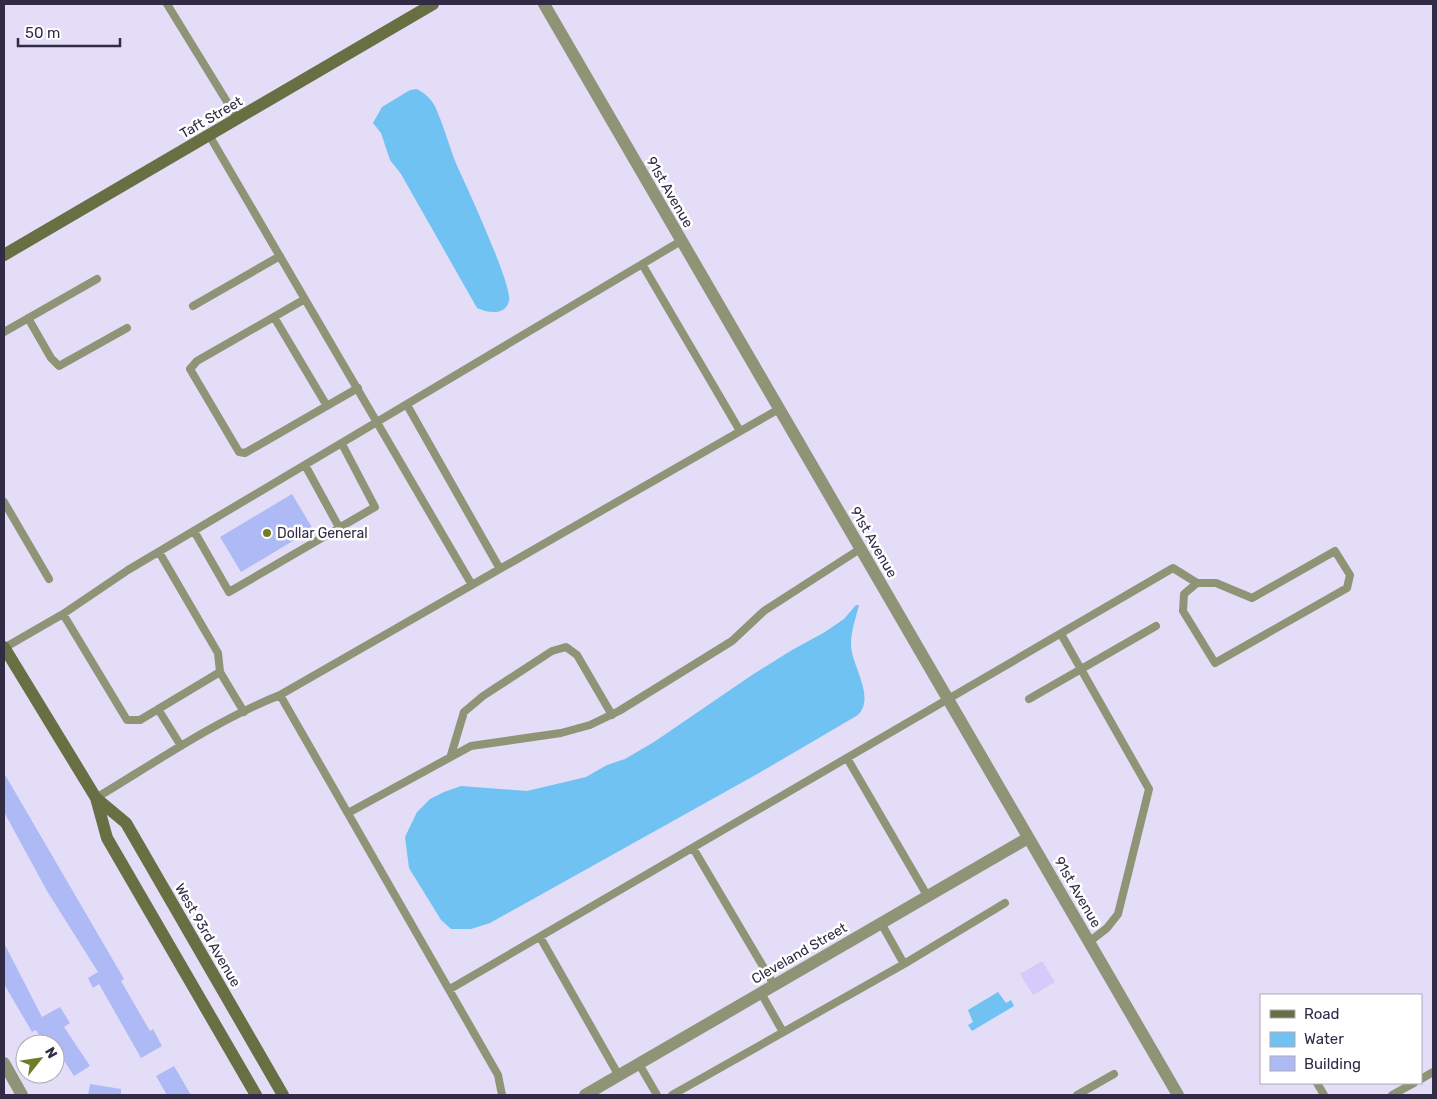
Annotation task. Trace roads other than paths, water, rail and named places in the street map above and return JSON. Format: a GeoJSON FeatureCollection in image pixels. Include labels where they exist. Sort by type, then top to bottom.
{"type":"FeatureCollection","features":[{"type":"Feature","properties":{"kind":"street","name":"Taft Street"},"geometry":{"type":"LineString","coordinates":[[4,255],[433,4]]}},
{"type":"Feature","properties":{"kind":"street","name":"91st Avenue"},"geometry":{"type":"LineString","coordinates":[[544,4],[1176,1094]]}},
{"type":"Feature","properties":{"kind":"street","name":"West 93rd Avenue"},"geometry":{"type":"LineString","coordinates":[[4,647],[96,798],[107,838],[256,1095]]}},
{"type":"Feature","properties":{"kind":"street","name":"West 93rd Avenue"},"geometry":{"type":"LineString","coordinates":[[96,798],[126,824],[283,1095]]}},
{"type":"Feature","properties":{"kind":"street","name":"Cleveland Street"},"geometry":{"type":"LineString","coordinates":[[585,1095],[1028,838]]}},
{"type":"Feature","properties":{"kind":"street"},"geometry":{"type":"LineString","coordinates":[[4,1063],[22,1095]]}},
{"type":"Feature","properties":{"kind":"lane"},"geometry":{"type":"LineString","coordinates":[[167,4],[237,118]]}},
{"type":"Feature","properties":{"kind":"lane"},"geometry":{"type":"LineString","coordinates":[[209,135],[472,585]]}},
{"type":"Feature","properties":{"kind":"lane"},"geometry":{"type":"LineString","coordinates":[[4,647],[63,614],[159,552],[681,241]]}},
{"type":"Feature","properties":{"kind":"lane"},"geometry":{"type":"LineString","coordinates":[[193,306],[280,256]]}},
{"type":"Feature","properties":{"kind":"lane"},"geometry":{"type":"LineString","coordinates":[[642,264],[740,432]]}},
{"type":"Feature","properties":{"kind":"lane"},"geometry":{"type":"LineString","coordinates":[[4,332],[97,278]]}},
{"type":"Feature","properties":{"kind":"lane"},"geometry":{"type":"LineString","coordinates":[[306,299],[197,361],[190,368],[229,435],[239,452],[245,454],[358,388]]}},
{"type":"Feature","properties":{"kind":"lane"},"geometry":{"type":"LineString","coordinates":[[274,317],[327,406]]}},
{"type":"Feature","properties":{"kind":"lane"},"geometry":{"type":"LineString","coordinates":[[28,318],[51,358],[59,366],[127,328]]}},
{"type":"Feature","properties":{"kind":"lane"},"geometry":{"type":"LineString","coordinates":[[407,405],[500,569]]}},
{"type":"Feature","properties":{"kind":"lane"},"geometry":{"type":"LineString","coordinates":[[96,798],[181,746],[280,695],[779,409]]}},
{"type":"Feature","properties":{"kind":"lane"},"geometry":{"type":"LineString","coordinates":[[194,531],[229,592],[340,529],[376,507],[342,444]]}},
{"type":"Feature","properties":{"kind":"lane"},"geometry":{"type":"LineString","coordinates":[[305,465],[340,529]]}},
{"type":"Feature","properties":{"kind":"lane"},"geometry":{"type":"LineString","coordinates":[[4,502],[49,579]]}},
{"type":"Feature","properties":{"kind":"lane"},"geometry":{"type":"LineString","coordinates":[[348,812],[451,755],[471,746],[561,733],[590,725],[612,715],[732,641],[764,611],[860,549]]}},
{"type":"Feature","properties":{"kind":"lane"},"geometry":{"type":"LineString","coordinates":[[450,989],[1173,568],[1197,583],[1216,583],[1252,598],[1335,551],[1350,575],[1347,588],[1214,663],[1183,612],[1184,594],[1197,583]]}},
{"type":"Feature","properties":{"kind":"lane"},"geometry":{"type":"LineString","coordinates":[[159,552],[218,653],[220,672],[244,712]]}},
{"type":"Feature","properties":{"kind":"lane"},"geometry":{"type":"LineString","coordinates":[[63,614],[127,720],[140,720],[220,672]]}},
{"type":"Feature","properties":{"kind":"lane"},"geometry":{"type":"LineString","coordinates":[[1029,699],[1156,626]]}},
{"type":"Feature","properties":{"kind":"lane"},"geometry":{"type":"LineString","coordinates":[[1061,634],[1149,789],[1118,914],[1107,928],[1089,942]]}},
{"type":"Feature","properties":{"kind":"lane"},"geometry":{"type":"LineString","coordinates":[[451,755],[464,712],[483,696],[552,651],[566,648],[577,654],[612,715]]}},
{"type":"Feature","properties":{"kind":"lane"},"geometry":{"type":"LineString","coordinates":[[280,695],[498,1075],[502,1095]]}},
{"type":"Feature","properties":{"kind":"lane"},"geometry":{"type":"LineString","coordinates":[[158,709],[181,746]]}},
{"type":"Feature","properties":{"kind":"lane"},"geometry":{"type":"LineString","coordinates":[[847,758],[928,896]]}},
{"type":"Feature","properties":{"kind":"lane"},"geometry":{"type":"LineString","coordinates":[[693,848],[774,986]]}},
{"type":"Feature","properties":{"kind":"lane"},"geometry":{"type":"LineString","coordinates":[[672,1095],[904,964],[1005,903]]}},
{"type":"Feature","properties":{"kind":"lane"},"geometry":{"type":"LineString","coordinates":[[881,923],[904,964]]}},
{"type":"Feature","properties":{"kind":"lane"},"geometry":{"type":"LineString","coordinates":[[540,937],[619,1076]]}},
{"type":"Feature","properties":{"kind":"lane"},"geometry":{"type":"LineString","coordinates":[[761,993],[783,1032]]}},
{"type":"Feature","properties":{"kind":"lane"},"geometry":{"type":"LineString","coordinates":[[639,1064],[657,1095]]}},
{"type":"Feature","properties":{"kind":"lane"},"geometry":{"type":"LineString","coordinates":[[1422,1078],[1433,1072]]}},
{"type":"Feature","properties":{"kind":"lane"},"geometry":{"type":"LineString","coordinates":[[1077,1095],[1114,1074]]}},
{"type":"Feature","properties":{"kind":"lane"},"geometry":{"type":"LineString","coordinates":[[1318,1084],[1324,1095]]}},
{"type":"Feature","properties":{"kind":"lane"},"geometry":{"type":"LineString","coordinates":[[1392,1095],[1412,1084]]}},
{"type":"Feature","properties":{"kind":"water"},"geometry":{"type":"Polygon","coordinates":[[[417,89],[429,98],[435,107],[455,161],[497,258],[504,277],[509,301],[507,306],[500,311],[491,312],[477,308],[401,174],[390,160],[381,133],[373,123],[382,107],[410,90],[417,89]]]}},
{"type":"Feature","properties":{"kind":"water"},"geometry":{"type":"Polygon","coordinates":[[[856,605],[859,605],[851,644],[864,690],[863,707],[858,715],[759,773],[490,923],[471,929],[451,929],[441,920],[409,868],[405,837],[417,812],[430,799],[461,786],[527,791],[586,777],[607,765],[625,759],[654,742],[752,675],[825,632],[844,619],[856,605]]]}},
{"type":"Feature","properties":{"kind":"water"},"geometry":{"type":"Polygon","coordinates":[[[998,992],[1006,1003],[1011,1000],[1014,1006],[972,1031],[968,1025],[973,1022],[968,1010],[998,992]]]}},
{"type":"Feature","properties":{"kind":"place","name":"Dollar General"},"geometry":{"type":"Point","coordinates":[267,533]}}]}
